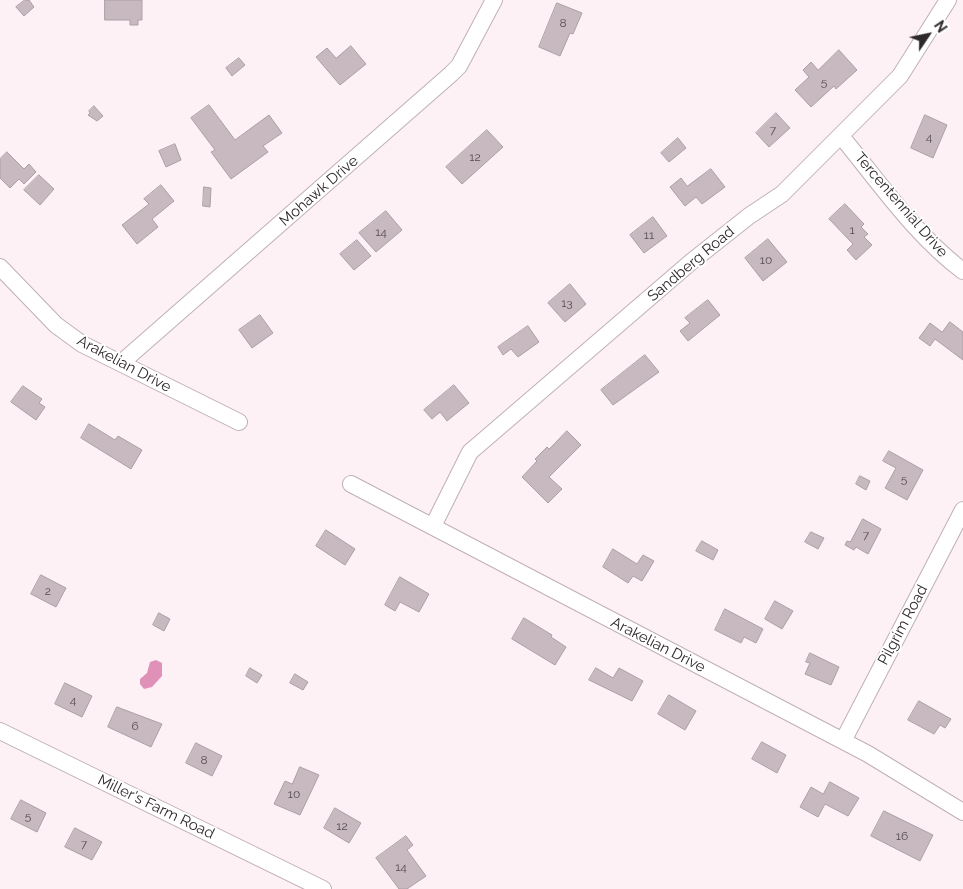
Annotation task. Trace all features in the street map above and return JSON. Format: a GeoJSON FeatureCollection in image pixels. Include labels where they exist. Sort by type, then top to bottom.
{"type":"FeatureCollection","features":[{"type":"Feature","properties":{"kind":"street","name":"Mohawk Drive"},"geometry":{"type":"LineString","coordinates":[[121,364],[451,74],[459,66],[494,0]]}},
{"type":"Feature","properties":{"kind":"street","name":"Sandberg Road"},"geometry":{"type":"LineString","coordinates":[[433,526],[470,452],[691,262],[749,216],[782,194],[900,76],[948,0]]}},
{"type":"Feature","properties":{"kind":"street","name":"Tercentennial Drive"},"geometry":{"type":"LineString","coordinates":[[841,136],[909,219],[948,260],[963,271]]}},
{"type":"Feature","properties":{"kind":"street","name":"Arakelian Drive"},"geometry":{"type":"LineString","coordinates":[[0,267],[56,325],[82,344],[239,422]]}},
{"type":"Feature","properties":{"kind":"street","name":"Arakelian Drive"},"geometry":{"type":"LineString","coordinates":[[351,484],[843,741],[963,812]]}},
{"type":"Feature","properties":{"kind":"street","name":"Pilgrim Road"},"geometry":{"type":"LineString","coordinates":[[843,741],[963,510]]}},
{"type":"Feature","properties":{"kind":"street","name":"Miller's Farm Road"},"geometry":{"type":"LineString","coordinates":[[0,731],[315,887]]}},
{"type":"Feature","properties":{"kind":"shaded area"},"geometry":{"type":"Polygon","coordinates":[[[156,660],[162,663],[162,676],[152,687],[144,689],[140,684],[140,679],[147,673],[150,662],[156,660]]]}},
{"type":"Feature","properties":{"kind":"building"},"geometry":{"type":"Polygon","coordinates":[[[25,0],[29,0],[34,7],[24,16],[16,7],[25,0]]]}},
{"type":"Feature","properties":{"kind":"building"},"geometry":{"type":"Polygon","coordinates":[[[105,0],[142,0],[142,20],[138,20],[138,25],[130,25],[130,20],[105,20],[105,0]]]}},
{"type":"Feature","properties":{"kind":"building"},"geometry":{"type":"Polygon","coordinates":[[[557,3],[582,13],[573,34],[570,33],[560,56],[539,47],[557,3]]]}},
{"type":"Feature","properties":{"kind":"building"},"geometry":{"type":"Polygon","coordinates":[[[351,46],[366,64],[340,85],[316,57],[327,48],[336,58],[351,46]]]}},
{"type":"Feature","properties":{"kind":"building"},"geometry":{"type":"Polygon","coordinates":[[[839,50],[857,70],[836,89],[834,86],[811,107],[795,90],[809,77],[803,70],[811,62],[818,70],[839,50]]]}},
{"type":"Feature","properties":{"kind":"building"},"geometry":{"type":"Polygon","coordinates":[[[239,58],[245,65],[232,76],[226,68],[239,58]]]}},
{"type":"Feature","properties":{"kind":"building"},"geometry":{"type":"Polygon","coordinates":[[[209,105],[235,140],[269,115],[282,133],[263,146],[268,152],[231,179],[211,152],[215,150],[191,118],[209,105]]]}},
{"type":"Feature","properties":{"kind":"building"},"geometry":{"type":"Polygon","coordinates":[[[94,106],[103,116],[97,121],[88,115],[94,106]]]}},
{"type":"Feature","properties":{"kind":"building"},"geometry":{"type":"Polygon","coordinates":[[[776,113],[790,128],[769,147],[756,133],[776,113]]]}},
{"type":"Feature","properties":{"kind":"building"},"geometry":{"type":"Polygon","coordinates":[[[925,115],[947,125],[933,158],[911,148],[925,115]]]}},
{"type":"Feature","properties":{"kind":"building"},"geometry":{"type":"Polygon","coordinates":[[[487,130],[503,147],[462,184],[446,167],[487,130]]]}},
{"type":"Feature","properties":{"kind":"building"},"geometry":{"type":"Polygon","coordinates":[[[678,138],[686,148],[669,162],[661,153],[678,138]]]}},
{"type":"Feature","properties":{"kind":"building"},"geometry":{"type":"Polygon","coordinates":[[[175,144],[181,160],[166,167],[159,151],[175,144]]]}},
{"type":"Feature","properties":{"kind":"building"},"geometry":{"type":"Polygon","coordinates":[[[7,152],[24,169],[29,164],[36,172],[24,184],[19,179],[10,188],[0,178],[0,159],[7,152]]]}},
{"type":"Feature","properties":{"kind":"building"},"geometry":{"type":"Polygon","coordinates":[[[711,169],[725,187],[702,204],[696,197],[685,206],[670,187],[681,178],[687,186],[711,169]]]}},
{"type":"Feature","properties":{"kind":"building"},"geometry":{"type":"Polygon","coordinates":[[[39,175],[54,189],[40,205],[24,190],[39,175]]]}},
{"type":"Feature","properties":{"kind":"building"},"geometry":{"type":"Polygon","coordinates":[[[161,185],[174,201],[152,219],[158,227],[137,244],[122,225],[149,204],[144,199],[161,185]]]}},
{"type":"Feature","properties":{"kind":"building"},"geometry":{"type":"Polygon","coordinates":[[[204,187],[211,188],[210,207],[203,206],[204,187]]]}},
{"type":"Feature","properties":{"kind":"building"},"geometry":{"type":"Polygon","coordinates":[[[845,204],[864,224],[861,227],[868,234],[864,237],[872,245],[856,260],[847,250],[853,244],[829,219],[845,204]]]}},
{"type":"Feature","properties":{"kind":"building"},"geometry":{"type":"Polygon","coordinates":[[[386,211],[402,230],[376,252],[359,233],[386,211]]]}},
{"type":"Feature","properties":{"kind":"building"},"geometry":{"type":"Polygon","coordinates":[[[653,217],[667,236],[644,253],[630,235],[653,217]]]}},
{"type":"Feature","properties":{"kind":"building"},"geometry":{"type":"Polygon","coordinates":[[[768,239],[787,262],[763,281],[745,258],[768,239]]]}},
{"type":"Feature","properties":{"kind":"building"},"geometry":{"type":"Polygon","coordinates":[[[357,240],[371,256],[354,270],[340,254],[357,240]]]}},
{"type":"Feature","properties":{"kind":"building"},"geometry":{"type":"Polygon","coordinates":[[[570,284],[586,304],[565,322],[548,303],[570,284]]]}},
{"type":"Feature","properties":{"kind":"building"},"geometry":{"type":"Polygon","coordinates":[[[708,300],[720,315],[688,341],[680,331],[690,323],[685,318],[708,300]]]}},
{"type":"Feature","properties":{"kind":"building"},"geometry":{"type":"Polygon","coordinates":[[[260,315],[273,333],[252,348],[239,330],[260,315]]]}},
{"type":"Feature","properties":{"kind":"building"},"geometry":{"type":"Polygon","coordinates":[[[950,322],[963,332],[963,360],[935,339],[930,346],[919,338],[930,323],[942,332],[950,322]]]}},
{"type":"Feature","properties":{"kind":"building"},"geometry":{"type":"Polygon","coordinates":[[[528,326],[539,342],[518,357],[511,349],[503,355],[498,347],[528,326]]]}},
{"type":"Feature","properties":{"kind":"building"},"geometry":{"type":"Polygon","coordinates":[[[645,355],[659,372],[613,405],[601,390],[645,355]]]}},
{"type":"Feature","properties":{"kind":"building"},"geometry":{"type":"Polygon","coordinates":[[[454,385],[469,403],[447,421],[440,412],[432,419],[424,410],[454,385]]]}},
{"type":"Feature","properties":{"kind":"building"},"geometry":{"type":"Polygon","coordinates":[[[23,386],[42,399],[39,403],[45,407],[36,420],[11,402],[23,386]]]}},
{"type":"Feature","properties":{"kind":"building"},"geometry":{"type":"Polygon","coordinates":[[[89,424],[115,440],[118,436],[142,450],[131,469],[81,438],[89,424]]]}},
{"type":"Feature","properties":{"kind":"building"},"geometry":{"type":"Polygon","coordinates":[[[567,431],[581,445],[549,477],[562,489],[548,503],[522,477],[537,461],[535,459],[547,447],[549,449],[567,431]]]}},
{"type":"Feature","properties":{"kind":"building"},"geometry":{"type":"Polygon","coordinates":[[[889,451],[923,470],[907,500],[885,488],[896,468],[883,461],[889,451]]]}},
{"type":"Feature","properties":{"kind":"building"},"geometry":{"type":"Polygon","coordinates":[[[860,476],[870,481],[866,490],[856,484],[860,476]]]}},
{"type":"Feature","properties":{"kind":"building"},"geometry":{"type":"Polygon","coordinates":[[[863,519],[881,529],[868,554],[856,547],[854,550],[845,545],[847,541],[850,542],[863,519]]]}},
{"type":"Feature","properties":{"kind":"building"},"geometry":{"type":"Polygon","coordinates":[[[326,530],[355,549],[345,565],[316,546],[326,530]]]}},
{"type":"Feature","properties":{"kind":"building"},"geometry":{"type":"Polygon","coordinates":[[[811,532],[824,538],[818,549],[805,542],[811,532]]]}},
{"type":"Feature","properties":{"kind":"building"},"geometry":{"type":"Polygon","coordinates":[[[702,541],[718,550],[713,560],[696,551],[702,541]]]}},
{"type":"Feature","properties":{"kind":"building"},"geometry":{"type":"Polygon","coordinates":[[[613,549],[637,564],[643,555],[654,561],[642,581],[633,576],[628,583],[603,567],[613,549]]]}},
{"type":"Feature","properties":{"kind":"building"},"geometry":{"type":"Polygon","coordinates":[[[41,575],[66,588],[56,607],[31,594],[41,575]]]}},
{"type":"Feature","properties":{"kind":"building"},"geometry":{"type":"Polygon","coordinates":[[[400,577],[429,594],[419,612],[400,602],[395,611],[385,605],[400,577]]]}},
{"type":"Feature","properties":{"kind":"building"},"geometry":{"type":"Polygon","coordinates":[[[775,601],[793,611],[782,629],[765,619],[775,601]]]}},
{"type":"Feature","properties":{"kind":"building"},"geometry":{"type":"Polygon","coordinates":[[[725,609],[763,629],[756,643],[744,637],[741,643],[715,630],[725,609]]]}},
{"type":"Feature","properties":{"kind":"building"},"geometry":{"type":"Polygon","coordinates":[[[159,613],[170,619],[164,631],[153,625],[159,613]]]}},
{"type":"Feature","properties":{"kind":"building"},"geometry":{"type":"Polygon","coordinates":[[[524,618],[552,635],[551,637],[566,647],[555,665],[512,639],[524,618]]]}},
{"type":"Feature","properties":{"kind":"building"},"geometry":{"type":"Polygon","coordinates":[[[810,653],[839,667],[831,685],[805,674],[810,663],[806,662],[810,653]]]}},
{"type":"Feature","properties":{"kind":"building"},"geometry":{"type":"Polygon","coordinates":[[[250,668],[262,675],[257,683],[246,676],[250,668]]]}},
{"type":"Feature","properties":{"kind":"building"},"geometry":{"type":"Polygon","coordinates":[[[596,668],[613,678],[619,668],[643,681],[632,701],[589,680],[596,668]]]}},
{"type":"Feature","properties":{"kind":"building"},"geometry":{"type":"Polygon","coordinates":[[[295,674],[308,682],[303,690],[290,683],[295,674]]]}},
{"type":"Feature","properties":{"kind":"building"},"geometry":{"type":"Polygon","coordinates":[[[65,683],[92,696],[82,717],[55,704],[65,683]]]}},
{"type":"Feature","properties":{"kind":"building"},"geometry":{"type":"Polygon","coordinates":[[[669,695],[696,711],[685,730],[658,714],[669,695]]]}},
{"type":"Feature","properties":{"kind":"building"},"geometry":{"type":"Polygon","coordinates":[[[919,701],[951,719],[945,728],[940,725],[934,734],[908,720],[919,701]]]}},
{"type":"Feature","properties":{"kind":"building"},"geometry":{"type":"Polygon","coordinates":[[[117,707],[162,724],[151,747],[108,727],[117,707]]]}},
{"type":"Feature","properties":{"kind":"building"},"geometry":{"type":"Polygon","coordinates":[[[762,742],[786,755],[777,773],[752,759],[762,742]]]}},
{"type":"Feature","properties":{"kind":"building"},"geometry":{"type":"Polygon","coordinates":[[[196,743],[222,756],[212,776],[186,763],[196,743]]]}},
{"type":"Feature","properties":{"kind":"building"},"geometry":{"type":"Polygon","coordinates":[[[300,767],[319,775],[300,815],[274,804],[285,781],[292,784],[300,767]]]}},
{"type":"Feature","properties":{"kind":"building"},"geometry":{"type":"Polygon","coordinates":[[[830,782],[859,798],[848,816],[825,804],[818,817],[800,807],[811,787],[823,794],[830,782]]]}},
{"type":"Feature","properties":{"kind":"building"},"geometry":{"type":"Polygon","coordinates":[[[21,800],[46,813],[37,832],[11,819],[21,800]]]}},
{"type":"Feature","properties":{"kind":"building"},"geometry":{"type":"Polygon","coordinates":[[[335,808],[361,823],[349,843],[324,828],[335,808]]]}},
{"type":"Feature","properties":{"kind":"building"},"geometry":{"type":"Polygon","coordinates":[[[884,811],[933,835],[920,861],[871,836],[884,811]]]}},
{"type":"Feature","properties":{"kind":"building"},"geometry":{"type":"Polygon","coordinates":[[[75,828],[102,842],[92,860],[65,847],[75,828]]]}},
{"type":"Feature","properties":{"kind":"building"},"geometry":{"type":"Polygon","coordinates":[[[406,836],[413,845],[407,850],[426,876],[407,889],[399,889],[376,858],[406,836]]]}}]}
